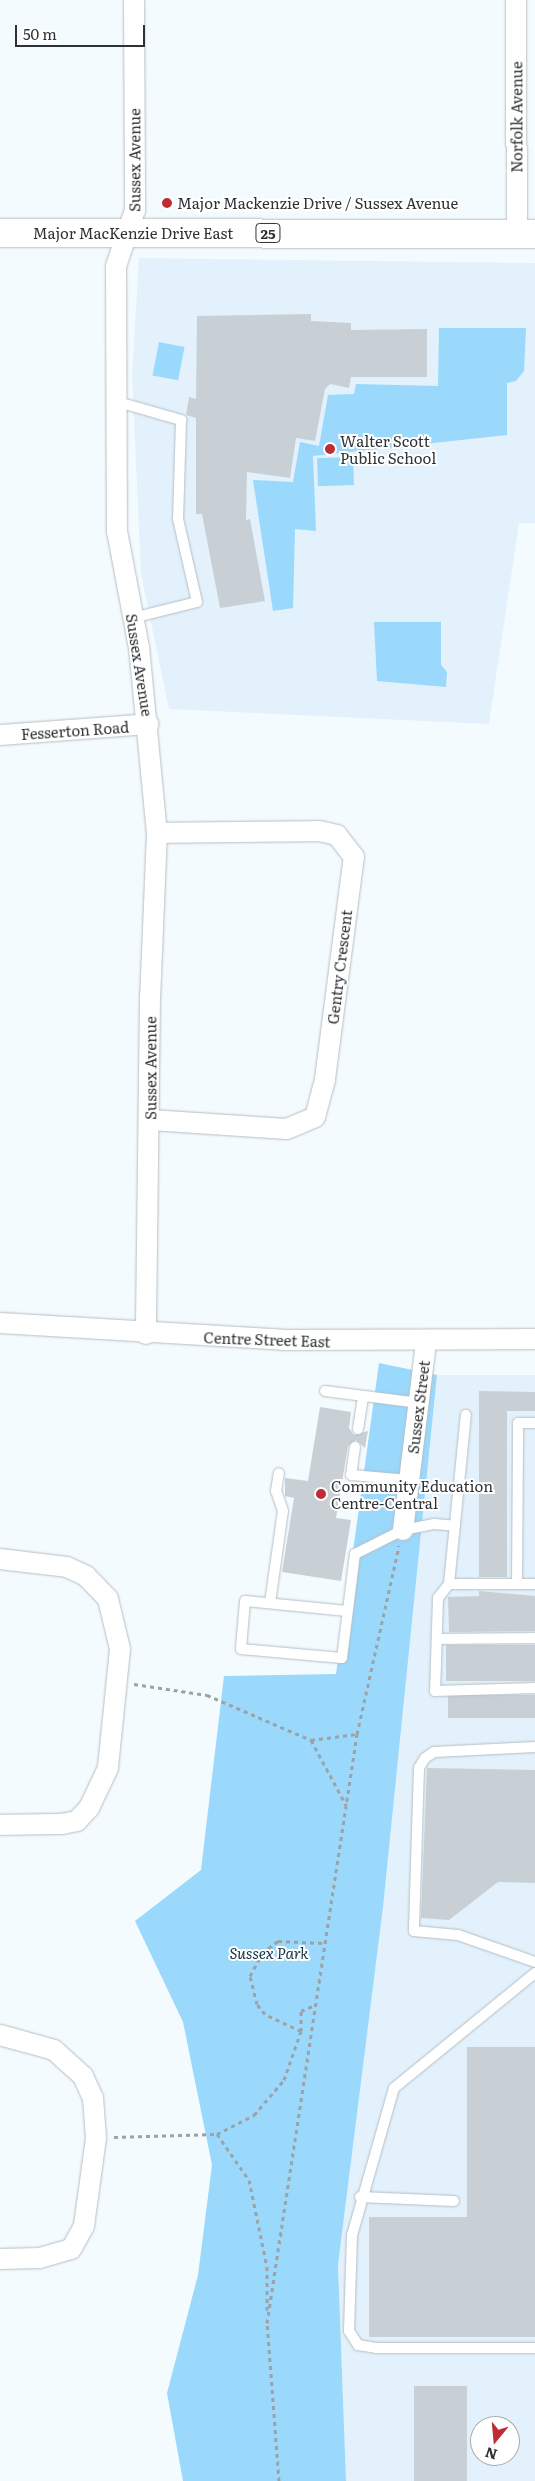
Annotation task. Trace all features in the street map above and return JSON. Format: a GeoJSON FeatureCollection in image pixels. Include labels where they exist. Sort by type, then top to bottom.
{"type":"FeatureCollection","features":[{"type":"Feature","properties":{"kind":"main road","name":"Major MacKenzie Drive East"},"geometry":{"type":"LineString","coordinates":[[0,233],[526,234]]}},
{"type":"Feature","properties":{"kind":"street","name":"Sussex Avenue"},"geometry":{"type":"LineString","coordinates":[[134,0],[135,210],[128,233],[116,260],[117,531],[133,618],[149,724],[157,833],[152,890],[151,1120],[146,1334]]}},
{"type":"Feature","properties":{"kind":"street","name":"Norfolk Avenue"},"geometry":{"type":"LineString","coordinates":[[516,0],[526,234]]}},
{"type":"Feature","properties":{"kind":"street","name":"Fesserton Road"},"geometry":{"type":"LineString","coordinates":[[0,735],[149,724]]}},
{"type":"Feature","properties":{"kind":"street","name":"Gentry Crescent"},"geometry":{"type":"LineString","coordinates":[[151,1120],[287,1129],[315,1117],[325,1079],[354,857],[337,834],[319,832],[157,833]]}},
{"type":"Feature","properties":{"kind":"street","name":"Centre Street East"},"geometry":{"type":"LineString","coordinates":[[0,1323],[146,1334],[426,1343],[535,1339]]}},
{"type":"Feature","properties":{"kind":"street","name":"Sussex Street"},"geometry":{"type":"LineString","coordinates":[[403,1530],[426,1343]]}},
{"type":"Feature","properties":{"kind":"street"},"geometry":{"type":"LineString","coordinates":[[0,1559],[67,1567],[101,1589],[118,1630],[116,1681],[108,1768],[89,1808],[77,1821],[62,1824],[0,1825]]}},
{"type":"Feature","properties":{"kind":"street"},"geometry":{"type":"LineString","coordinates":[[0,2034],[54,2050],[83,2076],[92,2098],[96,2138],[84,2226],[70,2249],[40,2258],[0,2258]]}},
{"type":"Feature","properties":{"kind":"lane"},"geometry":{"type":"LineString","coordinates":[[118,402],[181,420],[178,519],[197,602],[133,618]]}},
{"type":"Feature","properties":{"kind":"lane"},"geometry":{"type":"LineString","coordinates":[[325,1391],[419,1403]]}},
{"type":"Feature","properties":{"kind":"lane"},"geometry":{"type":"LineString","coordinates":[[358,1429],[363,1396]]}},
{"type":"Feature","properties":{"kind":"lane"},"geometry":{"type":"LineString","coordinates":[[466,1415],[449,1584],[438,1598],[435,1691],[535,1688]]}},
{"type":"Feature","properties":{"kind":"lane"},"geometry":{"type":"LineString","coordinates":[[517,1584],[518,1423],[535,1423]]}},
{"type":"Feature","properties":{"kind":"lane"},"geometry":{"type":"LineString","coordinates":[[355,1447],[351,1475],[409,1480]]}},
{"type":"Feature","properties":{"kind":"lane"},"geometry":{"type":"LineString","coordinates":[[270,1603],[283,1512],[276,1491],[279,1473]]}},
{"type":"Feature","properties":{"kind":"lane"},"geometry":{"type":"LineString","coordinates":[[348,1611],[245,1601],[240,1649],[342,1658],[348,1611],[355,1554],[403,1530],[434,1524],[455,1526]]}},
{"type":"Feature","properties":{"kind":"lane"},"geometry":{"type":"LineString","coordinates":[[449,1584],[535,1584]]}},
{"type":"Feature","properties":{"kind":"lane"},"geometry":{"type":"LineString","coordinates":[[437,1639],[535,1638]]}},
{"type":"Feature","properties":{"kind":"lane"},"geometry":{"type":"LineString","coordinates":[[535,1747],[434,1752],[425,1758],[418,1786],[414,1931],[458,1935],[535,1962]]}},
{"type":"Feature","properties":{"kind":"lane"},"geometry":{"type":"LineString","coordinates":[[535,1973],[394,2088],[360,2197],[352,2235],[349,2331],[358,2345],[535,2348]]}},
{"type":"Feature","properties":{"kind":"lane"},"geometry":{"type":"LineString","coordinates":[[360,2197],[454,2201]]}},
{"type":"Feature","properties":{"kind":"path"},"geometry":{"type":"LineString","coordinates":[[267,2323],[357,1734],[403,1530]]}},
{"type":"Feature","properties":{"kind":"path"},"geometry":{"type":"LineString","coordinates":[[116,1681],[207,1695],[311,1740],[357,1734]]}},
{"type":"Feature","properties":{"kind":"path"},"geometry":{"type":"LineString","coordinates":[[311,1740],[346,1805]]}},
{"type":"Feature","properties":{"kind":"path"},"geometry":{"type":"LineString","coordinates":[[301,2031],[265,2014],[257,2004],[250,1976],[262,1953],[278,1941],[324,1943]]}},
{"type":"Feature","properties":{"kind":"path"},"geometry":{"type":"LineString","coordinates":[[96,2138],[217,2134],[254,2115],[284,2080],[301,2031],[301,2011],[314,2006]]}},
{"type":"Feature","properties":{"kind":"path"},"geometry":{"type":"LineString","coordinates":[[217,2134],[249,2180],[267,2267],[267,2323],[278,2481]]}},
{"type":"Feature","properties":{"kind":"shaded area","name":"Walter Scott Public School"},"geometry":{"type":"Polygon","coordinates":[[[139,258],[535,263],[535,523],[519,523],[489,724],[169,709],[141,574],[132,375],[139,258]]]}},
{"type":"Feature","properties":{"kind":"shaded area"},"geometry":{"type":"Polygon","coordinates":[[[437,1375],[535,1375],[535,2481],[346,2481],[338,2265],[383,1907],[437,1375]]]}},
{"type":"Feature","properties":{"kind":"green space"},"geometry":{"type":"Polygon","coordinates":[[[439,328],[526,328],[524,371],[516,381],[507,383],[507,435],[313,456],[316,531],[295,529],[293,608],[273,611],[253,480],[293,482],[300,442],[319,446],[328,395],[354,394],[356,384],[438,386],[439,328]]]}},
{"type":"Feature","properties":{"kind":"green space"},"geometry":{"type":"Polygon","coordinates":[[[159,342],[185,347],[178,380],[153,375],[159,342]]]}},
{"type":"Feature","properties":{"kind":"green space"},"geometry":{"type":"Polygon","coordinates":[[[353,457],[354,485],[318,486],[317,458],[353,457]]]}},
{"type":"Feature","properties":{"kind":"green space"},"geometry":{"type":"Polygon","coordinates":[[[374,622],[441,622],[441,665],[447,672],[446,687],[377,681],[374,622]]]}},
{"type":"Feature","properties":{"kind":"green space","name":"Sussex Park"},"geometry":{"type":"Polygon","coordinates":[[[379,1363],[437,1375],[383,1907],[338,2265],[346,2481],[183,2481],[167,2393],[198,2275],[212,2165],[183,2022],[135,1921],[201,1870],[224,1676],[336,1674],[379,1363]]]}},
{"type":"Feature","properties":{"kind":"building"},"geometry":{"type":"Polygon","coordinates":[[[311,314],[311,321],[351,323],[351,330],[427,329],[427,377],[351,377],[349,388],[330,384],[325,389],[315,441],[296,438],[290,478],[247,472],[246,520],[250,519],[265,601],[220,608],[202,514],[196,514],[196,418],[186,415],[189,397],[196,399],[197,316],[311,314]]]}},
{"type":"Feature","properties":{"kind":"building"},"geometry":{"type":"Polygon","coordinates":[[[479,1391],[535,1392],[535,1411],[507,1411],[507,1577],[479,1577],[479,1391]]]}},
{"type":"Feature","properties":{"kind":"building","name":"Community Education Centre-Central"},"geometry":{"type":"Polygon","coordinates":[[[320,1407],[351,1412],[349,1428],[354,1435],[368,1431],[365,1448],[356,1440],[348,1446],[336,1518],[351,1520],[341,1581],[282,1572],[294,1498],[285,1496],[285,1478],[308,1481],[320,1407]]]}},
{"type":"Feature","properties":{"kind":"building"},"geometry":{"type":"Polygon","coordinates":[[[479,1591],[535,1596],[535,1631],[449,1632],[448,1597],[479,1596],[479,1591]]]}},
{"type":"Feature","properties":{"kind":"building"},"geometry":{"type":"Polygon","coordinates":[[[446,1645],[535,1645],[535,1681],[446,1681],[446,1645]]]}},
{"type":"Feature","properties":{"kind":"building"},"geometry":{"type":"Polygon","coordinates":[[[448,1695],[535,1695],[535,1718],[448,1718],[448,1695]]]}},
{"type":"Feature","properties":{"kind":"building"},"geometry":{"type":"Polygon","coordinates":[[[427,1768],[535,1770],[535,1883],[498,1882],[449,1920],[421,1918],[427,1768]]]}},
{"type":"Feature","properties":{"kind":"building"},"geometry":{"type":"Polygon","coordinates":[[[467,2047],[535,2047],[535,2337],[369,2337],[369,2217],[467,2217],[467,2047]]]}},
{"type":"Feature","properties":{"kind":"building"},"geometry":{"type":"Polygon","coordinates":[[[414,2386],[467,2386],[467,2481],[414,2481],[414,2386]]]}},
{"type":"Feature","properties":{"kind":"place","name":"Major Mackenzie Drive / Sussex Avenue"},"geometry":{"type":"Point","coordinates":[167,203]}},
{"type":"Feature","properties":{"kind":"place","name":"Walter Scott Public School"},"geometry":{"type":"Point","coordinates":[330,449]}},
{"type":"Feature","properties":{"kind":"place","name":"Community Education Centre-Central"},"geometry":{"type":"Point","coordinates":[321,1494]}}]}
